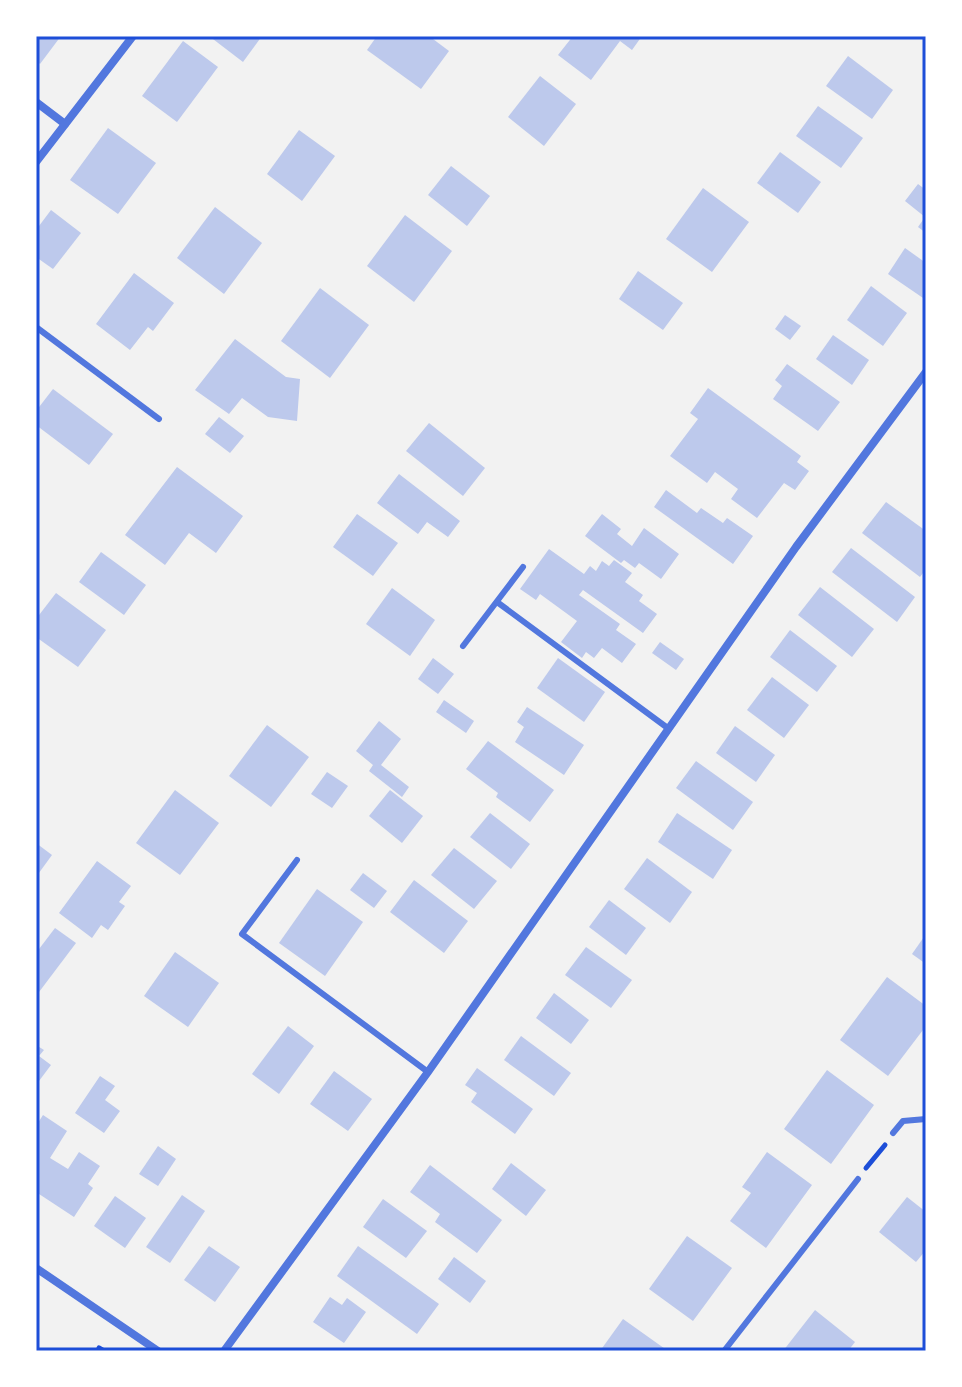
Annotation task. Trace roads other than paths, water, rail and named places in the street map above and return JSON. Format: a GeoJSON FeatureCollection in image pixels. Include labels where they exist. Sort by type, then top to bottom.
{"type":"FeatureCollection","features":[{"type":"Feature","properties":{"kind":"street"},"geometry":{"type":"LineString","coordinates":[[36,162],[133,36]]}},
{"type":"Feature","properties":{"kind":"street"},"geometry":{"type":"LineString","coordinates":[[36,102],[65,124]]}},
{"type":"Feature","properties":{"kind":"street"},"geometry":{"type":"LineString","coordinates":[[224,1351],[428,1072],[796,547],[926,372]]}},
{"type":"Feature","properties":{"kind":"street"},"geometry":{"type":"LineString","coordinates":[[36,1268],[156,1351]]}},
{"type":"Feature","properties":{"kind":"lane"},"geometry":{"type":"LineString","coordinates":[[36,327],[159,419]]}},
{"type":"Feature","properties":{"kind":"lane"},"geometry":{"type":"LineString","coordinates":[[463,646],[523,567]]}},
{"type":"Feature","properties":{"kind":"lane"},"geometry":{"type":"LineString","coordinates":[[497,602],[669,729]]}},
{"type":"Feature","properties":{"kind":"lane"},"geometry":{"type":"LineString","coordinates":[[297,860],[242,934],[428,1072]]}},
{"type":"Feature","properties":{"kind":"lane"},"geometry":{"type":"LineString","coordinates":[[893,1133],[903,1121],[926,1119]]}},
{"type":"Feature","properties":{"kind":"lane"},"geometry":{"type":"LineString","coordinates":[[724,1351],[858,1179]]}}]}
